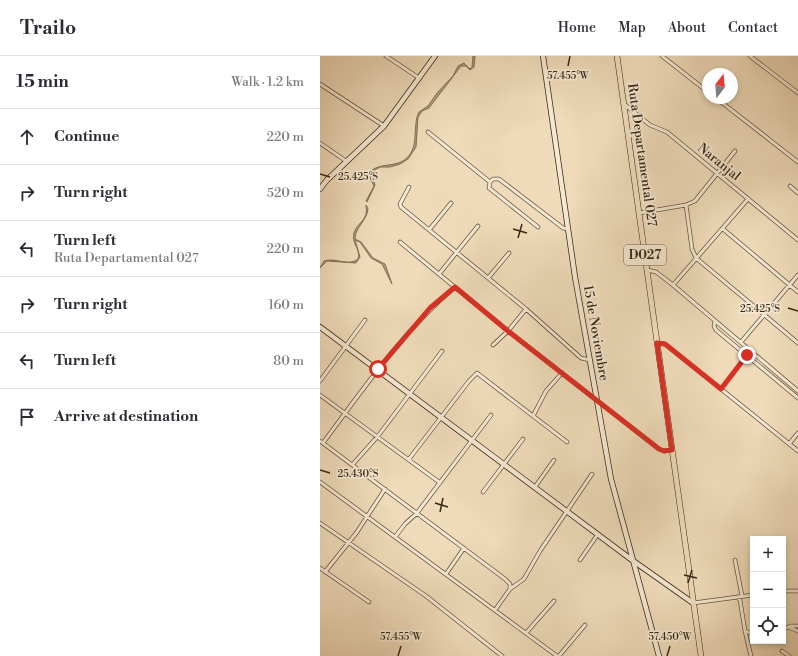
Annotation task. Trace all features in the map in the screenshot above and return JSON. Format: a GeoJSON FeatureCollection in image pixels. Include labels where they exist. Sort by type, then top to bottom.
{"type":"FeatureCollection","features":[{"type":"Feature","properties":{"kind":"main road","name":"Ruta Departamental 027"},"geometry":{"type":"LineString","coordinates":[[617,58],[701,656]]}},
{"type":"Feature","properties":{"kind":"street"},"geometry":{"type":"LineString","coordinates":[[386,56],[419,78]]}},
{"type":"Feature","properties":{"kind":"street"},"geometry":{"type":"LineString","coordinates":[[320,188],[346,161],[384,126],[435,56]]}},
{"type":"Feature","properties":{"kind":"street","name":"15 de Noviembre"},"geometry":{"type":"LineString","coordinates":[[543,56],[568,229],[611,479],[632,560],[657,642],[659,656]]}},
{"type":"Feature","properties":{"kind":"street"},"geometry":{"type":"LineString","coordinates":[[662,56],[702,87]]}},
{"type":"Feature","properties":{"kind":"street"},"geometry":{"type":"LineString","coordinates":[[750,56],[798,93]]}},
{"type":"Feature","properties":{"kind":"street"},"geometry":{"type":"LineString","coordinates":[[321,86],[384,126]]}},
{"type":"Feature","properties":{"kind":"street","name":"Naranjal"},"geometry":{"type":"LineString","coordinates":[[624,104],[650,124],[667,132],[798,240]]}},
{"type":"Feature","properties":{"kind":"street"},"geometry":{"type":"LineString","coordinates":[[724,104],[798,162]]}},
{"type":"Feature","properties":{"kind":"street"},"geometry":{"type":"LineString","coordinates":[[428,132],[490,182]]}},
{"type":"Feature","properties":{"kind":"street"},"geometry":{"type":"LineString","coordinates":[[320,143],[346,161]]}},
{"type":"Feature","properties":{"kind":"street"},"geometry":{"type":"LineString","coordinates":[[639,213],[686,205],[695,201],[735,151]]}},
{"type":"Feature","properties":{"kind":"street"},"geometry":{"type":"LineString","coordinates":[[538,227],[489,188],[490,182],[494,179],[499,179],[563,228],[568,229]]}},
{"type":"Feature","properties":{"kind":"street"},"geometry":{"type":"LineString","coordinates":[[790,186],[798,193]]}},
{"type":"Feature","properties":{"kind":"street"},"geometry":{"type":"LineString","coordinates":[[409,187],[400,204],[429,230],[526,309],[581,358],[590,360]]}},
{"type":"Feature","properties":{"kind":"street"},"geometry":{"type":"LineString","coordinates":[[673,285],[748,199]]}},
{"type":"Feature","properties":{"kind":"street"},"geometry":{"type":"LineString","coordinates":[[429,230],[451,204]]}},
{"type":"Feature","properties":{"kind":"street"},"geometry":{"type":"LineString","coordinates":[[686,205],[692,249],[697,259],[798,343]]}},
{"type":"Feature","properties":{"kind":"street"},"geometry":{"type":"LineString","coordinates":[[439,274],[478,226]]}},
{"type":"Feature","properties":{"kind":"street"},"geometry":{"type":"LineString","coordinates":[[723,229],[798,292]]}},
{"type":"Feature","properties":{"kind":"street"},"geometry":{"type":"LineString","coordinates":[[400,242],[508,331],[659,449],[664,451],[672,450]]}},
{"type":"Feature","properties":{"kind":"street"},"geometry":{"type":"LineString","coordinates":[[488,278],[509,253]]}},
{"type":"Feature","properties":{"kind":"street"},"geometry":{"type":"LineString","coordinates":[[647,270],[656,272],[673,285],[798,391]]}},
{"type":"Feature","properties":{"kind":"street"},"geometry":{"type":"LineString","coordinates":[[741,342],[798,275]]}},
{"type":"Feature","properties":{"kind":"street"},"geometry":{"type":"LineString","coordinates":[[455,287],[430,308],[377,370],[346,413],[322,442],[505,579],[510,584],[510,589]]}},
{"type":"Feature","properties":{"kind":"street"},"geometry":{"type":"LineString","coordinates":[[493,345],[508,331],[526,309]]}},
{"type":"Feature","properties":{"kind":"street"},"geometry":{"type":"LineString","coordinates":[[320,381],[365,320]]}},
{"type":"Feature","properties":{"kind":"street"},"geometry":{"type":"LineString","coordinates":[[715,321],[714,326],[716,330],[798,398]]}},
{"type":"Feature","properties":{"kind":"street"},"geometry":{"type":"LineString","coordinates":[[320,327],[632,560],[693,603],[750,595]]}},
{"type":"Feature","properties":{"kind":"street"},"geometry":{"type":"LineString","coordinates":[[657,343],[665,344],[798,451]]}},
{"type":"Feature","properties":{"kind":"street"},"geometry":{"type":"LineString","coordinates":[[721,389],[751,350]]}},
{"type":"Feature","properties":{"kind":"street"},"geometry":{"type":"LineString","coordinates":[[352,464],[378,436],[442,351]]}},
{"type":"Feature","properties":{"kind":"street"},"geometry":{"type":"LineString","coordinates":[[533,416],[546,391],[562,373]]}},
{"type":"Feature","properties":{"kind":"street"},"geometry":{"type":"LineString","coordinates":[[409,459],[468,381],[477,374],[567,442]]}},
{"type":"Feature","properties":{"kind":"street"},"geometry":{"type":"LineString","coordinates":[[320,395],[439,482]]}},
{"type":"Feature","properties":{"kind":"street"},"geometry":{"type":"LineString","coordinates":[[395,537],[405,524],[417,513],[439,482],[492,415]]}},
{"type":"Feature","properties":{"kind":"street"},"geometry":{"type":"LineString","coordinates":[[789,444],[798,433]]}},
{"type":"Feature","properties":{"kind":"street"},"geometry":{"type":"LineString","coordinates":[[483,492],[523,439]]}},
{"type":"Feature","properties":{"kind":"street"},"geometry":{"type":"LineString","coordinates":[[535,487],[554,460]]}},
{"type":"Feature","properties":{"kind":"street"},"geometry":{"type":"LineString","coordinates":[[494,610],[510,589],[524,579],[566,510],[592,474]]}},
{"type":"Feature","properties":{"kind":"street"},"geometry":{"type":"LineString","coordinates":[[320,482],[558,656],[585,625]]}},
{"type":"Feature","properties":{"kind":"street"},"geometry":{"type":"LineString","coordinates":[[325,572],[349,542],[385,489]]}},
{"type":"Feature","properties":{"kind":"street"},"geometry":{"type":"LineString","coordinates":[[320,523],[426,596],[502,656]]}},
{"type":"Feature","properties":{"kind":"street"},"geometry":{"type":"LineString","coordinates":[[580,560],[598,534]]}},
{"type":"Feature","properties":{"kind":"street"},"geometry":{"type":"LineString","coordinates":[[446,574],[464,548]]}},
{"type":"Feature","properties":{"kind":"street"},"geometry":{"type":"LineString","coordinates":[[736,560],[742,596]]}},
{"type":"Feature","properties":{"kind":"street"},"geometry":{"type":"LineString","coordinates":[[320,568],[369,602]]}},
{"type":"Feature","properties":{"kind":"street"},"geometry":{"type":"LineString","coordinates":[[786,591],[798,591]]}},
{"type":"Feature","properties":{"kind":"street"},"geometry":{"type":"LineString","coordinates":[[737,597],[740,600],[751,656]]}},
{"type":"Feature","properties":{"kind":"street"},"geometry":{"type":"LineString","coordinates":[[526,633],[554,601]]}},
{"type":"Feature","properties":{"kind":"street"},"geometry":{"type":"LineString","coordinates":[[786,628],[798,626]]}},
{"type":"Feature","properties":{"kind":"street"},"geometry":{"type":"LineString","coordinates":[[786,628],[798,631]]}},
{"type":"Feature","properties":{"kind":"street"},"geometry":{"type":"LineString","coordinates":[[746,631],[750,633]]}},
{"type":"Feature","properties":{"kind":"street"},"geometry":{"type":"LineString","coordinates":[[782,651],[789,656]]}},
{"type":"Feature","properties":{"kind":"shaded area"},"geometry":{"type":"Polygon","coordinates":[[[473,56],[475,56],[474,67],[470,70],[466,66],[461,66],[429,108],[422,111],[418,117],[416,147],[408,159],[400,164],[390,167],[380,167],[373,171],[372,175],[375,185],[367,202],[366,201],[374,186],[370,178],[372,170],[379,167],[401,162],[412,152],[417,118],[419,112],[428,106],[437,93],[453,76],[458,66],[464,63],[470,69],[472,67],[473,56]]]}},
{"type":"Feature","properties":{"kind":"shaded area"},"geometry":{"type":"Polygon","coordinates":[[[366,205],[368,209],[366,217],[357,231],[355,239],[361,242],[373,258],[385,264],[392,284],[382,264],[371,258],[360,242],[355,240],[360,257],[356,263],[327,261],[320,268],[324,261],[328,260],[350,262],[358,259],[359,255],[353,237],[356,229],[366,215],[366,205]]]}},
{"type":"Feature","properties":{"kind":"route"},"geometry":{"type":"LineString","coordinates":[[378,369],[430,308],[455,287],[508,331],[659,449],[666,451],[672,450],[657,343],[665,344],[721,389],[747,355]]}}]}
